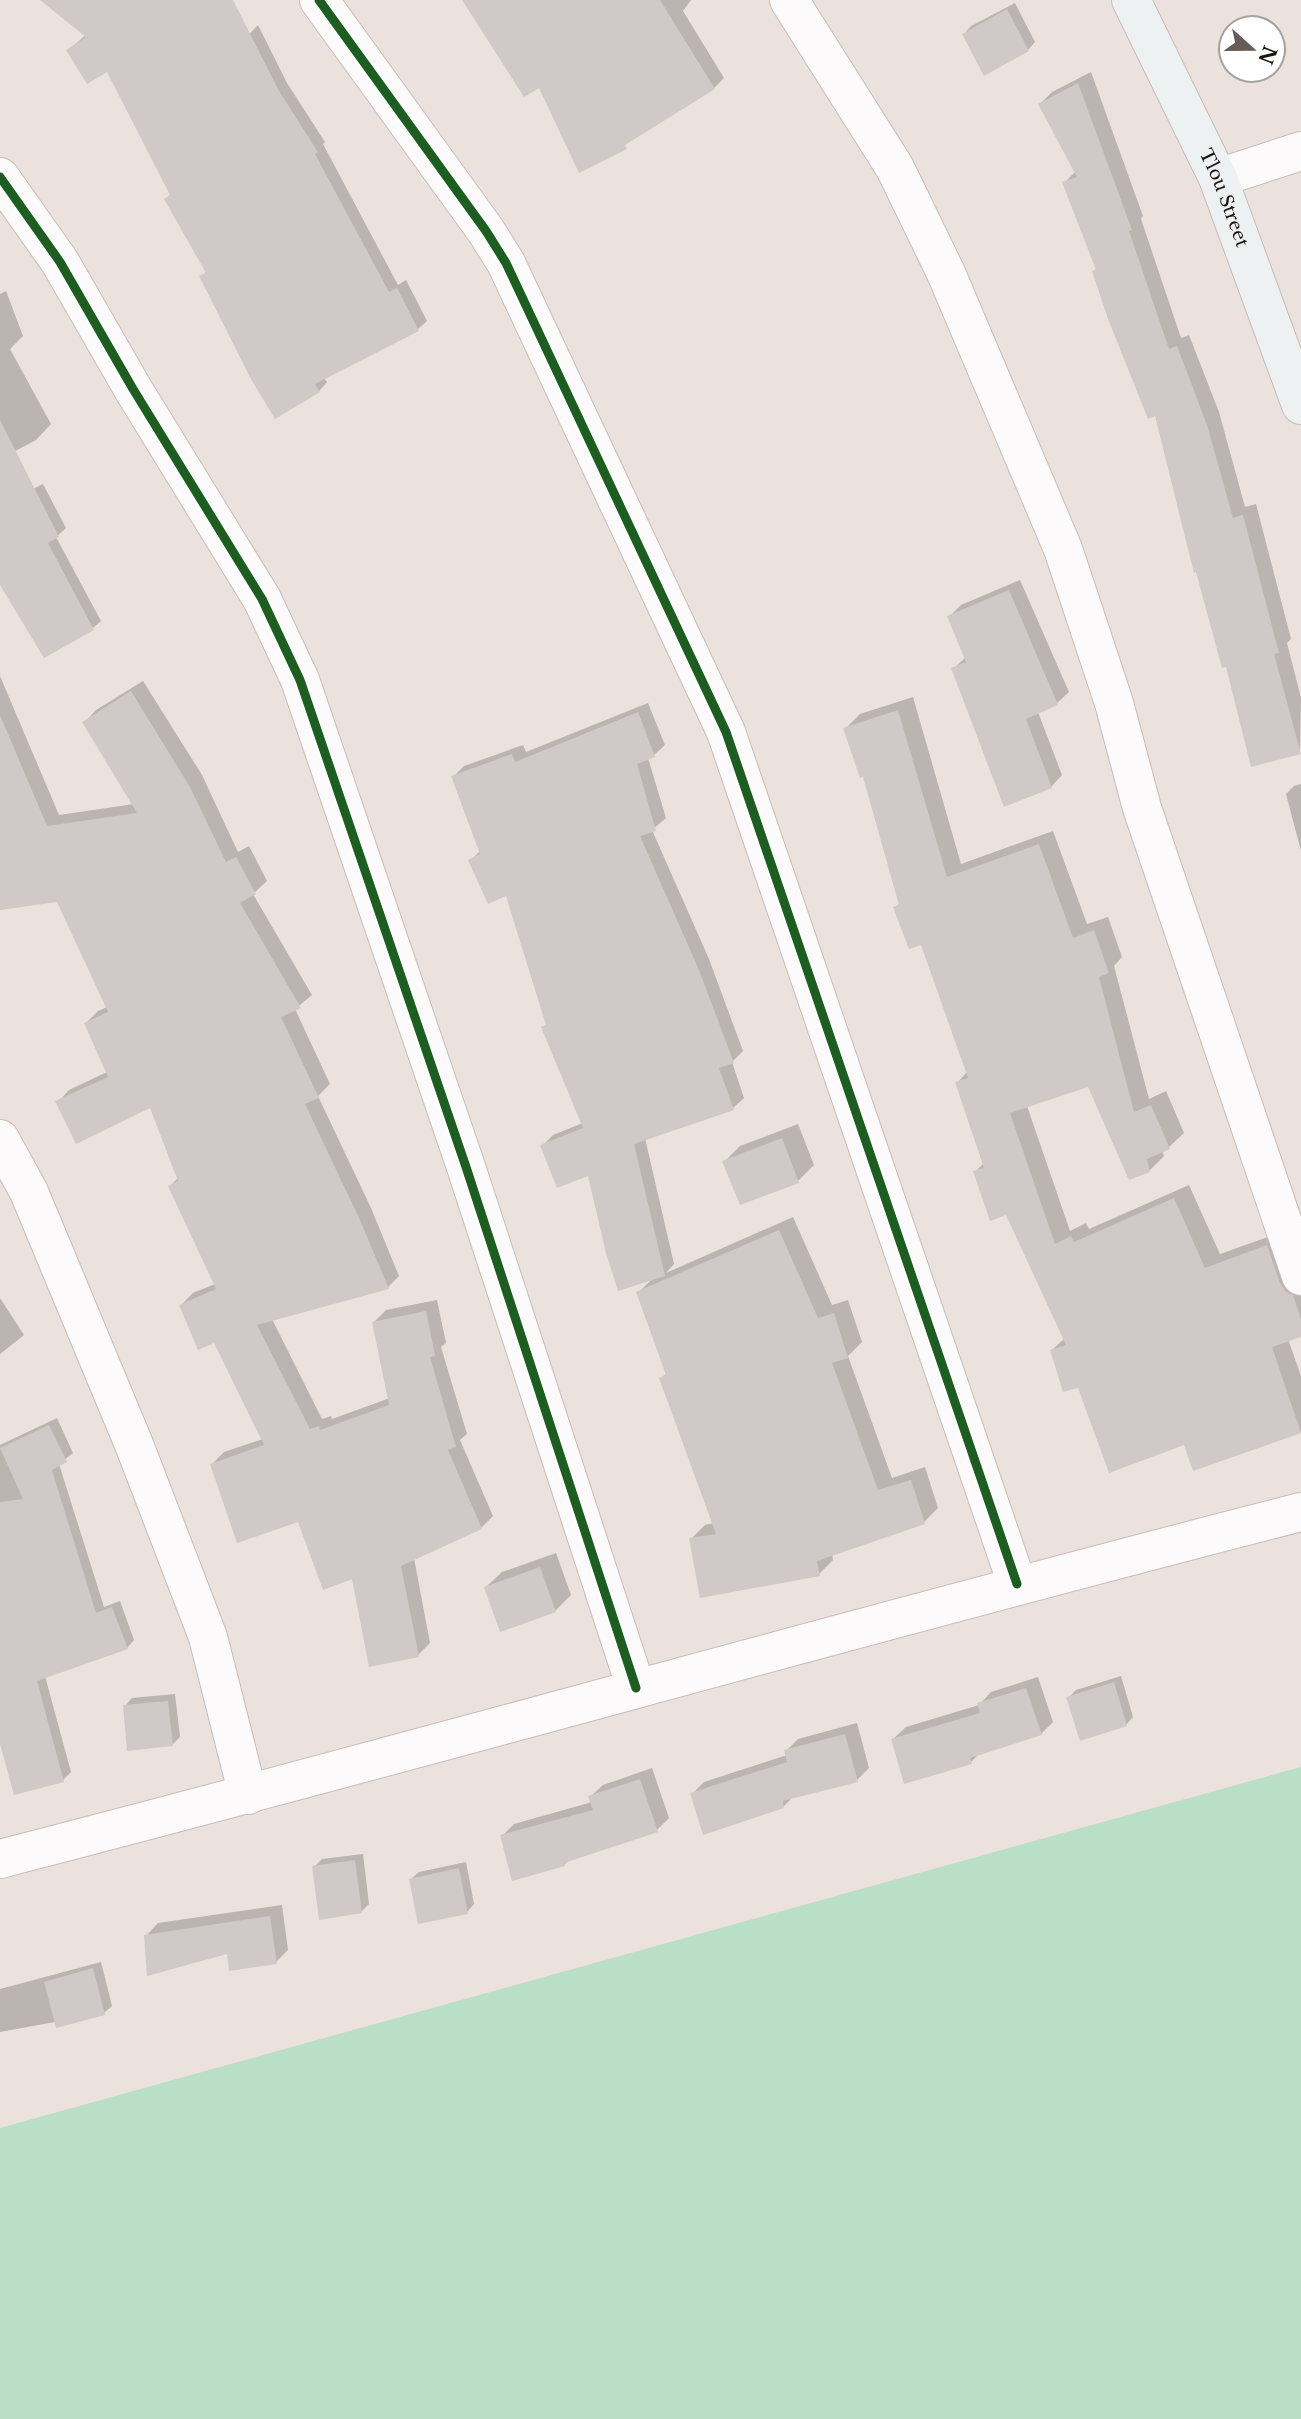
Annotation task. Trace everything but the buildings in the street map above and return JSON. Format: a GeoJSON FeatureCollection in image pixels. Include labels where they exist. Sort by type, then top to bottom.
{"type":"FeatureCollection","features":[{"type":"Feature","properties":{"kind":"street"},"geometry":{"type":"LineString","coordinates":[[319,0],[506,263],[726,732],[1017,1584]]}},
{"type":"Feature","properties":{"kind":"street"},"geometry":{"type":"LineString","coordinates":[[789,0],[895,168],[946,273],[1063,549],[1114,703],[1142,808],[1301,1276]]}},
{"type":"Feature","properties":{"kind":"street","name":"Tlou Street"},"geometry":{"type":"LineString","coordinates":[[1131,0],[1218,178],[1301,404]]}},
{"type":"Feature","properties":{"kind":"street"},"geometry":{"type":"LineString","coordinates":[[1218,178],[1301,151]]}},
{"type":"Feature","properties":{"kind":"street"},"geometry":{"type":"LineString","coordinates":[[0,177],[60,262],[132,389],[262,599],[300,680],[467,1167],[636,1688]]}},
{"type":"Feature","properties":{"kind":"street"},"geometry":{"type":"LineString","coordinates":[[0,1139],[29,1192],[135,1447],[208,1637],[248,1795]]}},
{"type":"Feature","properties":{"kind":"street"},"geometry":{"type":"LineString","coordinates":[[0,1859],[248,1795],[1017,1584],[1301,1512]]}},
{"type":"Feature","properties":{"kind":"green space"},"geometry":{"type":"Polygon","coordinates":[[[1301,1767],[1301,2419],[0,2419],[0,2128],[1301,1767]]]}},
{"type":"Feature","properties":{"kind":"cycle path"},"geometry":{"type":"LineString","coordinates":[[319,0],[486,231],[506,263],[726,732],[1017,1584]]}},
{"type":"Feature","properties":{"kind":"cycle path"},"geometry":{"type":"LineString","coordinates":[[0,177],[60,262],[133,389],[262,599],[300,680],[466,1167],[636,1688]]}}]}
